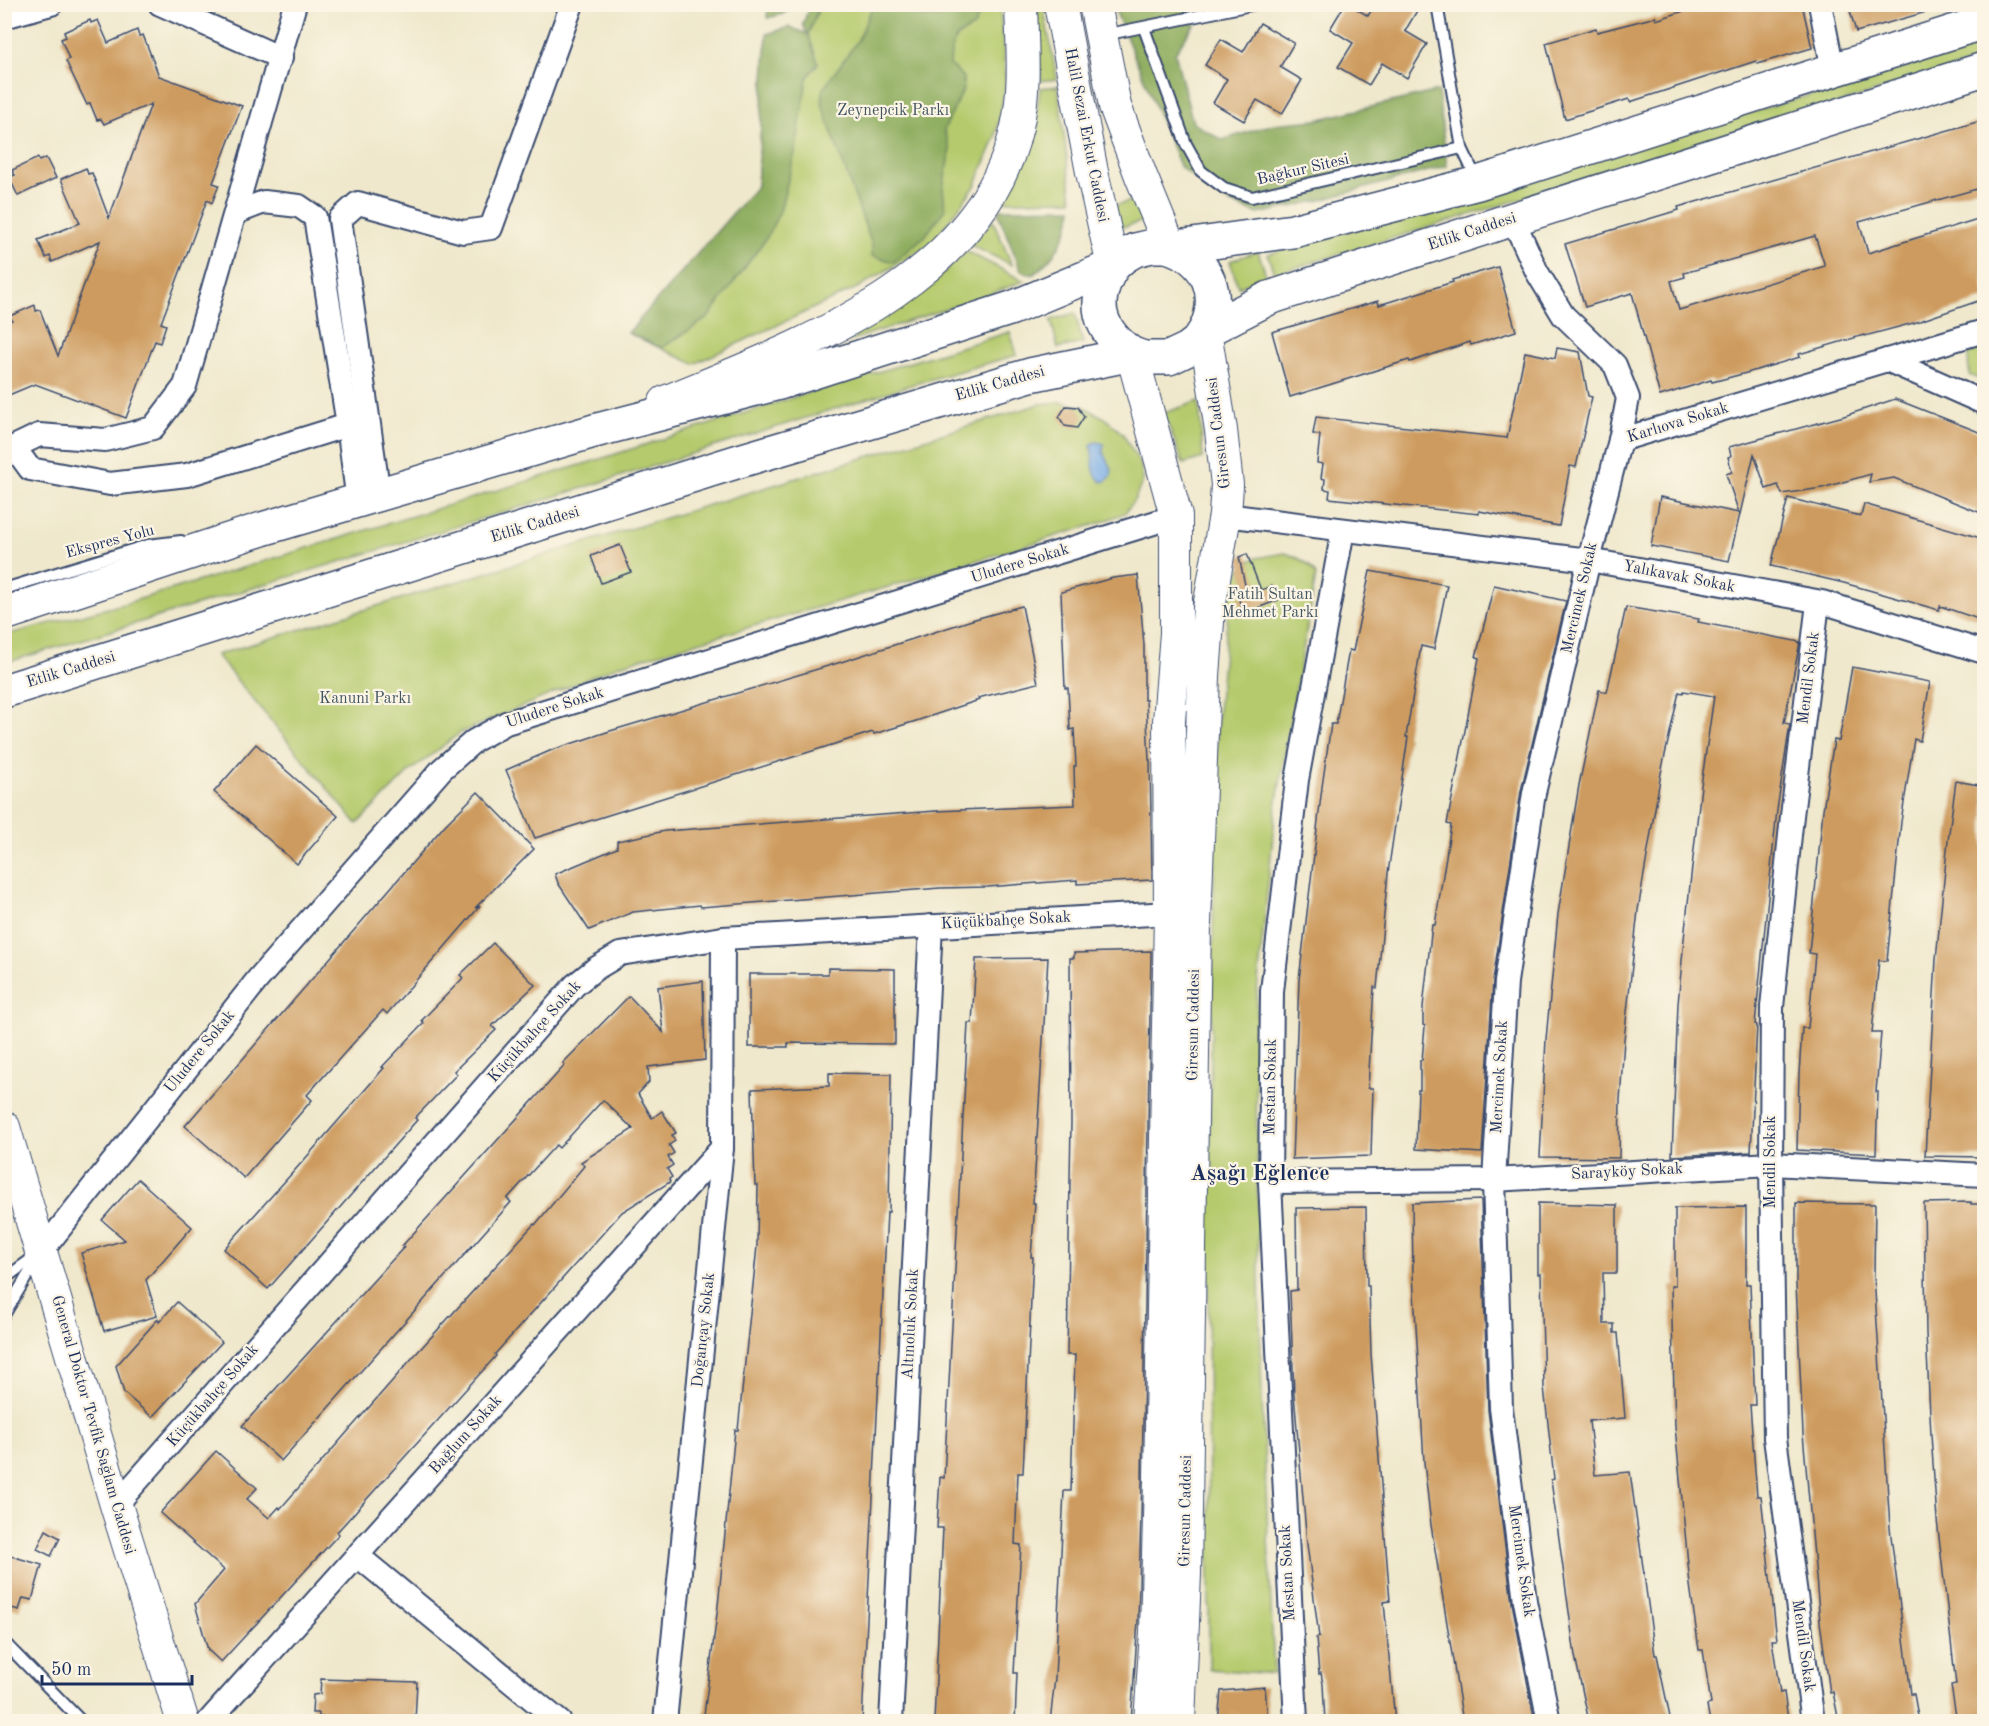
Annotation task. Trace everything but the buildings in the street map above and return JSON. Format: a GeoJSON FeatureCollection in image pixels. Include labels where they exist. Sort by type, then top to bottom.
{"type":"FeatureCollection","features":[{"type":"Feature","properties":{"kind":"main road"},"geometry":{"type":"LineString","coordinates":[[594,431],[746,367],[848,319],[893,292],[928,266],[948,247],[971,223],[989,195],[1008,154],[1016,130],[1021,109],[1021,4]]}},
{"type":"Feature","properties":{"kind":"main road","name":"Halil Sezai Erkut Caddesi"},"geometry":{"type":"LineString","coordinates":[[1060,4],[1092,172],[1113,266]]}},
{"type":"Feature","properties":{"kind":"main road"},"geometry":{"type":"LineString","coordinates":[[1095,4],[1115,106],[1170,247],[1189,255],[1207,274],[1213,303],[1210,322],[1205,331]]}},
{"type":"Feature","properties":{"kind":"main road"},"geometry":{"type":"LineString","coordinates":[[1132,354],[1108,333],[1100,310],[1102,285],[1113,266],[1123,256],[1135,250],[1152,246],[1170,247],[1293,231],[1478,183],[1984,22]]}},
{"type":"Feature","properties":{"kind":"main road","name":"Etlik Caddesi"},"geometry":{"type":"LineString","coordinates":[[4,691],[736,462],[1030,375],[1132,354],[1144,358],[1169,358],[1184,352],[1197,342],[1205,331],[1269,298],[1984,69]]}},
{"type":"Feature","properties":{"kind":"main road"},"geometry":{"type":"LineString","coordinates":[[4,614],[262,530],[594,431],[778,383],[1012,308],[1113,266]]}},
{"type":"Feature","properties":{"kind":"main road","name":"Giresun Caddesi"},"geometry":{"type":"LineString","coordinates":[[1179,1722],[1185,1561],[1195,924],[1204,688],[1209,608],[1225,515],[1227,485],[1205,331]]}},
{"type":"Feature","properties":{"kind":"main road","name":"Giresun Caddesi"},"geometry":{"type":"LineString","coordinates":[[1132,354],[1176,516],[1176,633],[1169,721],[1170,913],[1160,1479],[1156,1632],[1150,1722]]}},
{"type":"Feature","properties":{"kind":"main road","name":"General Doktor Tevfik Sağlam Caddesi"},"geometry":{"type":"LineString","coordinates":[[4,1127],[183,1722]]}},
{"type":"Feature","properties":{"kind":"street"},"geometry":{"type":"LineString","coordinates":[[4,17],[51,4]]}},
{"type":"Feature","properties":{"kind":"street"},"geometry":{"type":"LineString","coordinates":[[160,4],[281,58]]}},
{"type":"Feature","properties":{"kind":"street"},"geometry":{"type":"LineString","coordinates":[[295,4],[185,386],[153,428],[105,440],[39,435],[9,444],[30,469],[110,484],[187,475],[348,425]]}},
{"type":"Feature","properties":{"kind":"street"},"geometry":{"type":"LineString","coordinates":[[368,499],[340,219],[358,202],[463,232],[491,228],[572,4]]}},
{"type":"Feature","properties":{"kind":"street"},"geometry":{"type":"LineString","coordinates":[[1820,4],[1833,70]]}},
{"type":"Feature","properties":{"kind":"street"},"geometry":{"type":"LineString","coordinates":[[235,213],[264,202],[299,206],[315,217],[348,425],[368,499]]}},
{"type":"Feature","properties":{"kind":"street","name":"Karlıova Sokak"},"geometry":{"type":"LineString","coordinates":[[1513,219],[1537,272],[1563,315],[1615,366],[1628,399],[1620,440],[1984,331]]}},
{"type":"Feature","properties":{"kind":"street"},"geometry":{"type":"LineString","coordinates":[[1887,360],[1984,403]]}},
{"type":"Feature","properties":{"kind":"street","name":"Mercimek Sokak"},"geometry":{"type":"LineString","coordinates":[[1549,1722],[1525,1601],[1501,1408],[1494,1180],[1506,982],[1533,805],[1589,560],[1620,440]]}},
{"type":"Feature","properties":{"kind":"street","name":"Yalıkavak Sokak"},"geometry":{"type":"LineString","coordinates":[[1225,515],[1589,560],[1822,602],[1984,652]]}},
{"type":"Feature","properties":{"kind":"street","name":"Uludere Sokak"},"geometry":{"type":"LineString","coordinates":[[42,1251],[258,979],[442,769],[474,741],[506,723],[1176,516]]}},
{"type":"Feature","properties":{"kind":"street","name":"Mestan Sokak"},"geometry":{"type":"LineString","coordinates":[[1296,1722],[1270,1182],[1272,991],[1297,780],[1343,530]]}},
{"type":"Feature","properties":{"kind":"street","name":"Mendil Sokak"},"geometry":{"type":"LineString","coordinates":[[1813,1722],[1775,1438],[1771,1164],[1772,1007],[1818,603]]}},
{"type":"Feature","properties":{"kind":"street","name":"Küçükbahçe Sokak"},"geometry":{"type":"LineString","coordinates":[[116,1505],[575,985],[595,969],[620,954],[723,938],[1170,913]]}},
{"type":"Feature","properties":{"kind":"street","name":"Altınoluk Sokak"},"geometry":{"type":"LineString","coordinates":[[891,1722],[931,926]]}},
{"type":"Feature","properties":{"kind":"street","name":"Doğançay Sokak"},"geometry":{"type":"LineString","coordinates":[[665,1722],[722,1148],[723,938]]}},
{"type":"Feature","properties":{"kind":"street","name":"Bağlum Sokak"},"geometry":{"type":"LineString","coordinates":[[208,1722],[722,1148]]}},
{"type":"Feature","properties":{"kind":"street","name":"Sarayköy Sokak"},"geometry":{"type":"LineString","coordinates":[[1270,1182],[1494,1180],[1771,1164],[1984,1175]]}},
{"type":"Feature","properties":{"kind":"street"},"geometry":{"type":"LineString","coordinates":[[358,1556],[560,1722]]}},
{"type":"Feature","properties":{"kind":"lane"},"geometry":{"type":"LineString","coordinates":[[1102,35],[1256,4]]}},
{"type":"Feature","properties":{"kind":"lane"},"geometry":{"type":"LineString","coordinates":[[1437,4],[1462,148],[1478,183]]}},
{"type":"Feature","properties":{"kind":"lane","name":"Bağkur Sitesi"},"geometry":{"type":"LineString","coordinates":[[1144,28],[1186,144],[1201,171],[1224,188],[1252,197],[1462,148]]}},
{"type":"Feature","properties":{"kind":"lane","name":"Ekspres Yolu"},"geometry":{"type":"LineString","coordinates":[[4,589],[148,545],[262,530]]}},
{"type":"Feature","properties":{"kind":"lane"},"geometry":{"type":"LineString","coordinates":[[4,1279],[42,1251]]}},
{"type":"Feature","properties":{"kind":"lane"},"geometry":{"type":"LineString","coordinates":[[4,1315],[42,1251]]}},
{"type":"Feature","properties":{"kind":"lane"},"geometry":{"type":"LineString","coordinates":[[4,1642],[82,1722]]}},
{"type":"Feature","properties":{"kind":"green space"},"geometry":{"type":"Polygon","coordinates":[[[768,4],[796,5],[783,14],[767,18],[768,4]]]}},
{"type":"Feature","properties":{"kind":"green space"},"geometry":{"type":"Polygon","coordinates":[[[810,4],[820,5],[808,34],[818,63],[807,78],[796,149],[780,211],[767,237],[708,318],[662,348],[628,333],[757,186],[767,34],[789,27],[807,34],[803,24],[810,4]]]}},
{"type":"Feature","properties":{"kind":"green space","name":"Zeynepcik Parkı"},"geometry":{"type":"Polygon","coordinates":[[[820,5],[1000,5],[1006,84],[995,139],[975,186],[932,243],[859,287],[694,364],[628,333],[757,186],[767,34],[789,27],[808,34],[820,5]]]}},
{"type":"Feature","properties":{"kind":"green space"},"geometry":{"type":"Polygon","coordinates":[[[873,5],[903,5],[901,10],[918,17],[939,17],[957,5],[983,5],[974,27],[957,37],[951,51],[950,65],[963,77],[963,90],[944,130],[950,149],[943,188],[945,209],[926,235],[894,262],[872,256],[872,245],[822,105],[823,89],[858,40],[873,5]]]}},
{"type":"Feature","properties":{"kind":"green space"},"geometry":{"type":"Polygon","coordinates":[[[1036,5],[1043,5],[1057,79],[1041,81],[1036,5]]]}},
{"type":"Feature","properties":{"kind":"green space"},"geometry":{"type":"Polygon","coordinates":[[[1113,5],[1207,5],[1175,53],[1193,123],[1222,140],[1274,124],[1316,120],[1438,91],[1447,166],[1317,201],[1258,214],[1226,201],[1181,168],[1113,5]]]}},
{"type":"Feature","properties":{"kind":"green space"},"geometry":{"type":"Polygon","coordinates":[[[1984,44],[1984,59],[1274,274],[1268,254],[1984,44]]]}},
{"type":"Feature","properties":{"kind":"green space"},"geometry":{"type":"Polygon","coordinates":[[[1058,86],[1072,200],[1005,201],[1028,146],[1036,118],[1040,88],[1058,86]]]}},
{"type":"Feature","properties":{"kind":"green space"},"geometry":{"type":"Polygon","coordinates":[[[1141,198],[1147,220],[1116,229],[1110,207],[1141,198]]]}},
{"type":"Feature","properties":{"kind":"green space"},"geometry":{"type":"Polygon","coordinates":[[[1072,208],[1068,228],[1054,254],[1033,275],[1021,271],[998,213],[1001,209],[1072,208]]]}},
{"type":"Feature","properties":{"kind":"green space"},"geometry":{"type":"Polygon","coordinates":[[[993,220],[1012,265],[970,245],[993,220]]]}},
{"type":"Feature","properties":{"kind":"green space"},"geometry":{"type":"Polygon","coordinates":[[[966,251],[1024,281],[824,349],[904,303],[937,279],[966,251]]]}},
{"type":"Feature","properties":{"kind":"green space"},"geometry":{"type":"Polygon","coordinates":[[[1258,251],[1267,278],[1238,287],[1230,261],[1258,251]]]}},
{"type":"Feature","properties":{"kind":"green space"},"geometry":{"type":"Polygon","coordinates":[[[1075,313],[1083,343],[1058,348],[1051,320],[1075,313]]]}},
{"type":"Feature","properties":{"kind":"green space"},"geometry":{"type":"Polygon","coordinates":[[[1010,332],[1017,355],[914,384],[570,492],[5,663],[5,635],[127,603],[1010,332]]]}},
{"type":"Feature","properties":{"kind":"green space"},"geometry":{"type":"Polygon","coordinates":[[[1984,349],[1984,381],[1969,375],[1968,354],[1984,349]]]}},
{"type":"Feature","properties":{"kind":"green space"},"geometry":{"type":"Polygon","coordinates":[[[1199,401],[1203,458],[1183,464],[1164,413],[1199,401]]]}},
{"type":"Feature","properties":{"kind":"green space","name":"Kanuni Parkı"},"geometry":{"type":"Polygon","coordinates":[[[1060,402],[1084,407],[1105,418],[1123,434],[1141,466],[1143,480],[1135,499],[1125,513],[919,578],[619,665],[460,733],[409,772],[357,824],[216,655],[1040,404],[1060,402]]]}},
{"type":"Feature","properties":{"kind":"green space","name":"Fatih Sultan Mehmet Parkı"},"geometry":{"type":"Polygon","coordinates":[[[1285,553],[1303,561],[1316,575],[1276,806],[1257,992],[1259,1280],[1274,1674],[1209,1669],[1208,1204],[1217,721],[1230,592],[1243,564],[1256,558],[1285,553]]]}},
{"type":"Feature","properties":{"kind":"water"},"geometry":{"type":"Polygon","coordinates":[[[1097,442],[1104,444],[1103,452],[1112,473],[1103,482],[1096,476],[1093,467],[1091,446],[1097,442]]]}},
{"type":"Feature","properties":{"kind":"district","name":"Aşağı Eğlence"},"geometry":{"type":"Point","coordinates":[1260,1174]}}]}
